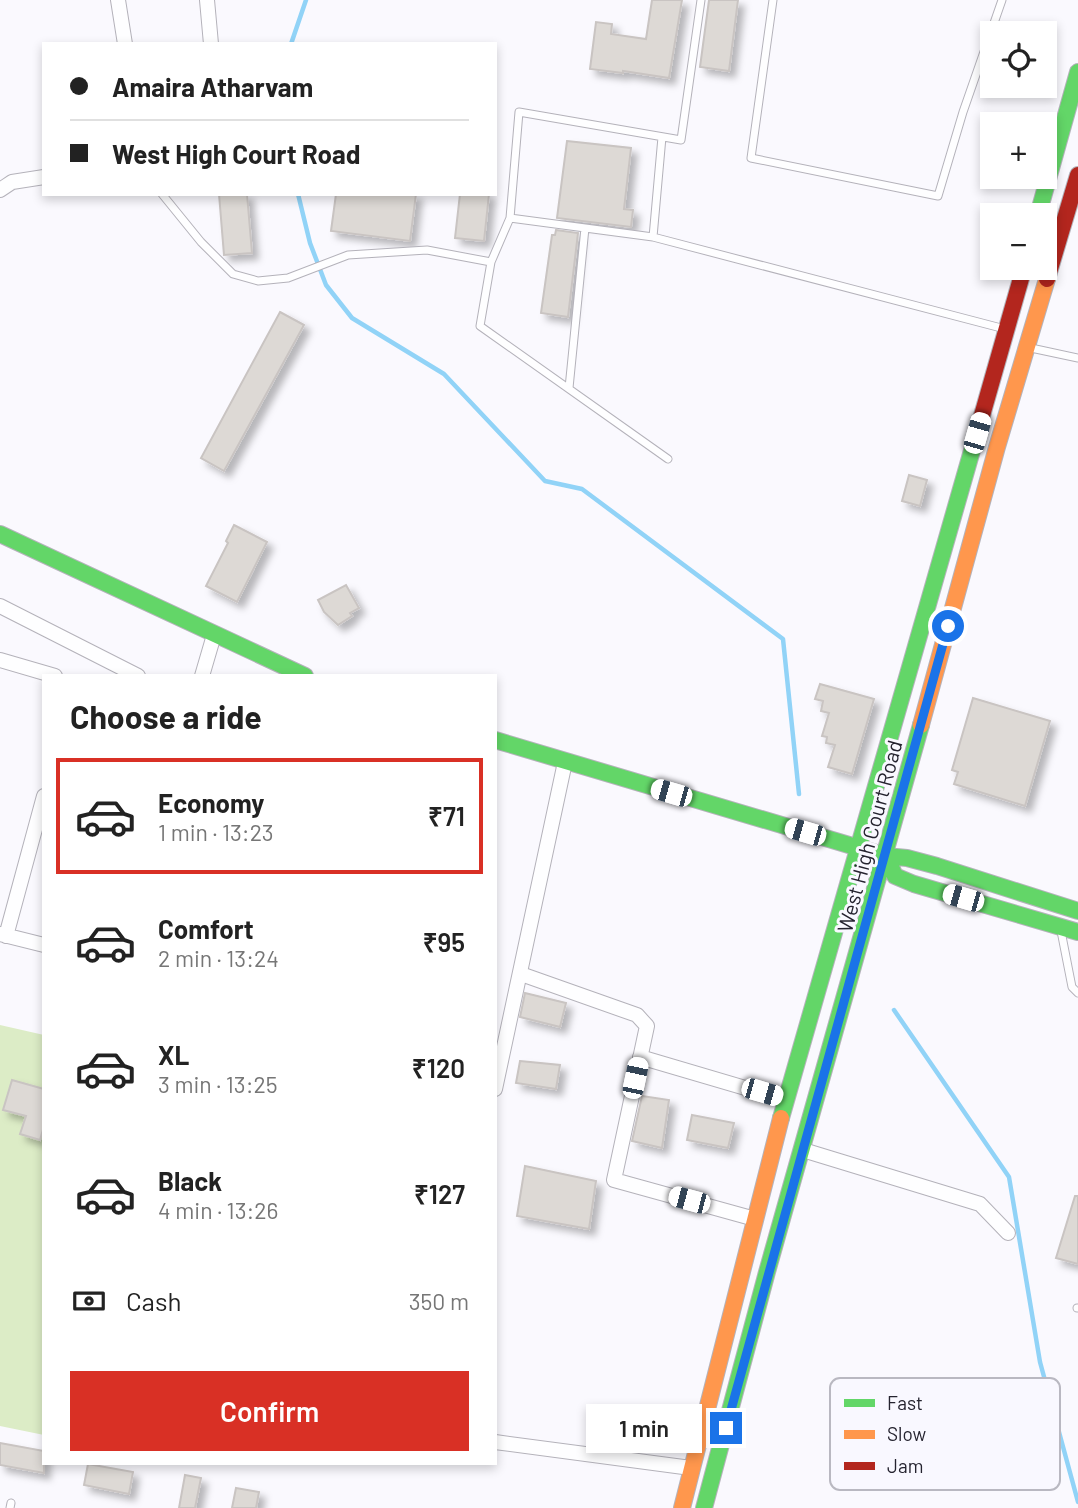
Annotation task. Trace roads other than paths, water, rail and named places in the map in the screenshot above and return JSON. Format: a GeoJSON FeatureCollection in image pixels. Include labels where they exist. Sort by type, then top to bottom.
{"type":"FeatureCollection","features":[{"type":"Feature","properties":{"kind":"main road"},"geometry":{"type":"LineString","coordinates":[[1041,203],[1078,72]]}},
{"type":"Feature","properties":{"kind":"main road","name":"West High Court Road"},"geometry":{"type":"LineString","coordinates":[[704,1508],[997,447],[1078,175]]}},
{"type":"Feature","properties":{"kind":"main road","name":"West High Court Road"},"geometry":{"type":"LineString","coordinates":[[682,1508],[786,1100],[1021,280]]}},
{"type":"Feature","properties":{"kind":"main road"},"geometry":{"type":"LineString","coordinates":[[0,534],[301,674]]}},
{"type":"Feature","properties":{"kind":"main road"},"geometry":{"type":"LineString","coordinates":[[497,741],[886,856],[937,866],[1078,911]]}},
{"type":"Feature","properties":{"kind":"main road"},"geometry":{"type":"LineString","coordinates":[[886,856],[895,876],[914,884],[1078,932]]}},
{"type":"Feature","properties":{"kind":"street"},"geometry":{"type":"LineString","coordinates":[[118,0],[125,42]]}},
{"type":"Feature","properties":{"kind":"street"},"geometry":{"type":"LineString","coordinates":[[207,0],[211,42]]}},
{"type":"Feature","properties":{"kind":"street"},"geometry":{"type":"LineString","coordinates":[[0,190],[12,182],[42,177]]}},
{"type":"Feature","properties":{"kind":"street"},"geometry":{"type":"LineString","coordinates":[[0,606],[134,674]]}},
{"type":"Feature","properties":{"kind":"street"},"geometry":{"type":"LineString","coordinates":[[203,674],[214,635]]}},
{"type":"Feature","properties":{"kind":"street"},"geometry":{"type":"LineString","coordinates":[[0,660],[48,674]]}},
{"type":"Feature","properties":{"kind":"street"},"geometry":{"type":"LineString","coordinates":[[497,1070],[500,1041],[520,974],[565,762]]}},
{"type":"Feature","properties":{"kind":"street"},"geometry":{"type":"LineString","coordinates":[[42,803],[3,935],[42,945]]}},
{"type":"Feature","properties":{"kind":"street"},"geometry":{"type":"LineString","coordinates":[[520,974],[637,1015],[647,1026],[614,1180],[755,1219]]}},
{"type":"Feature","properties":{"kind":"street"},"geometry":{"type":"LineString","coordinates":[[640,1057],[786,1100]]}},
{"type":"Feature","properties":{"kind":"street"},"geometry":{"type":"LineString","coordinates":[[803,1150],[980,1204],[1008,1233]]}},
{"type":"Feature","properties":{"kind":"street"},"geometry":{"type":"LineString","coordinates":[[497,1442],[691,1468]]}},
{"type":"Feature","properties":{"kind":"lane"},"geometry":{"type":"LineString","coordinates":[[668,459],[480,326],[491,261],[510,218],[519,112],[681,140],[701,0]]}},
{"type":"Feature","properties":{"kind":"lane"},"geometry":{"type":"LineString","coordinates":[[773,0],[751,158],[939,196],[963,112],[1002,0]]}},
{"type":"Feature","properties":{"kind":"lane"},"geometry":{"type":"LineString","coordinates":[[653,237],[662,137]]}},
{"type":"Feature","properties":{"kind":"lane"},"geometry":{"type":"LineString","coordinates":[[164,196],[201,242],[233,274],[258,281],[288,278],[348,255],[427,250],[491,261]]}},
{"type":"Feature","properties":{"kind":"lane"},"geometry":{"type":"LineString","coordinates":[[510,218],[653,237],[1007,329]]}},
{"type":"Feature","properties":{"kind":"lane"},"geometry":{"type":"LineString","coordinates":[[569,388],[585,228]]}},
{"type":"Feature","properties":{"kind":"lane"},"geometry":{"type":"LineString","coordinates":[[1027,348],[1078,358]]}},
{"type":"Feature","properties":{"kind":"lane"},"geometry":{"type":"LineString","coordinates":[[1060,926],[1072,987],[1078,993]]}},
{"type":"Feature","properties":{"kind":"waterway"},"geometry":{"type":"LineString","coordinates":[[292,42],[306,0]]}},
{"type":"Feature","properties":{"kind":"waterway"},"geometry":{"type":"LineString","coordinates":[[298,196],[310,243],[326,285],[352,318],[444,374],[545,481],[582,489],[783,639],[799,794]]}},
{"type":"Feature","properties":{"kind":"waterway"},"geometry":{"type":"LineString","coordinates":[[894,1010],[1009,1177],[1044,1378]]}},
{"type":"Feature","properties":{"kind":"waterway"},"geometry":{"type":"LineString","coordinates":[[1060,1436],[1078,1502]]}}]}
